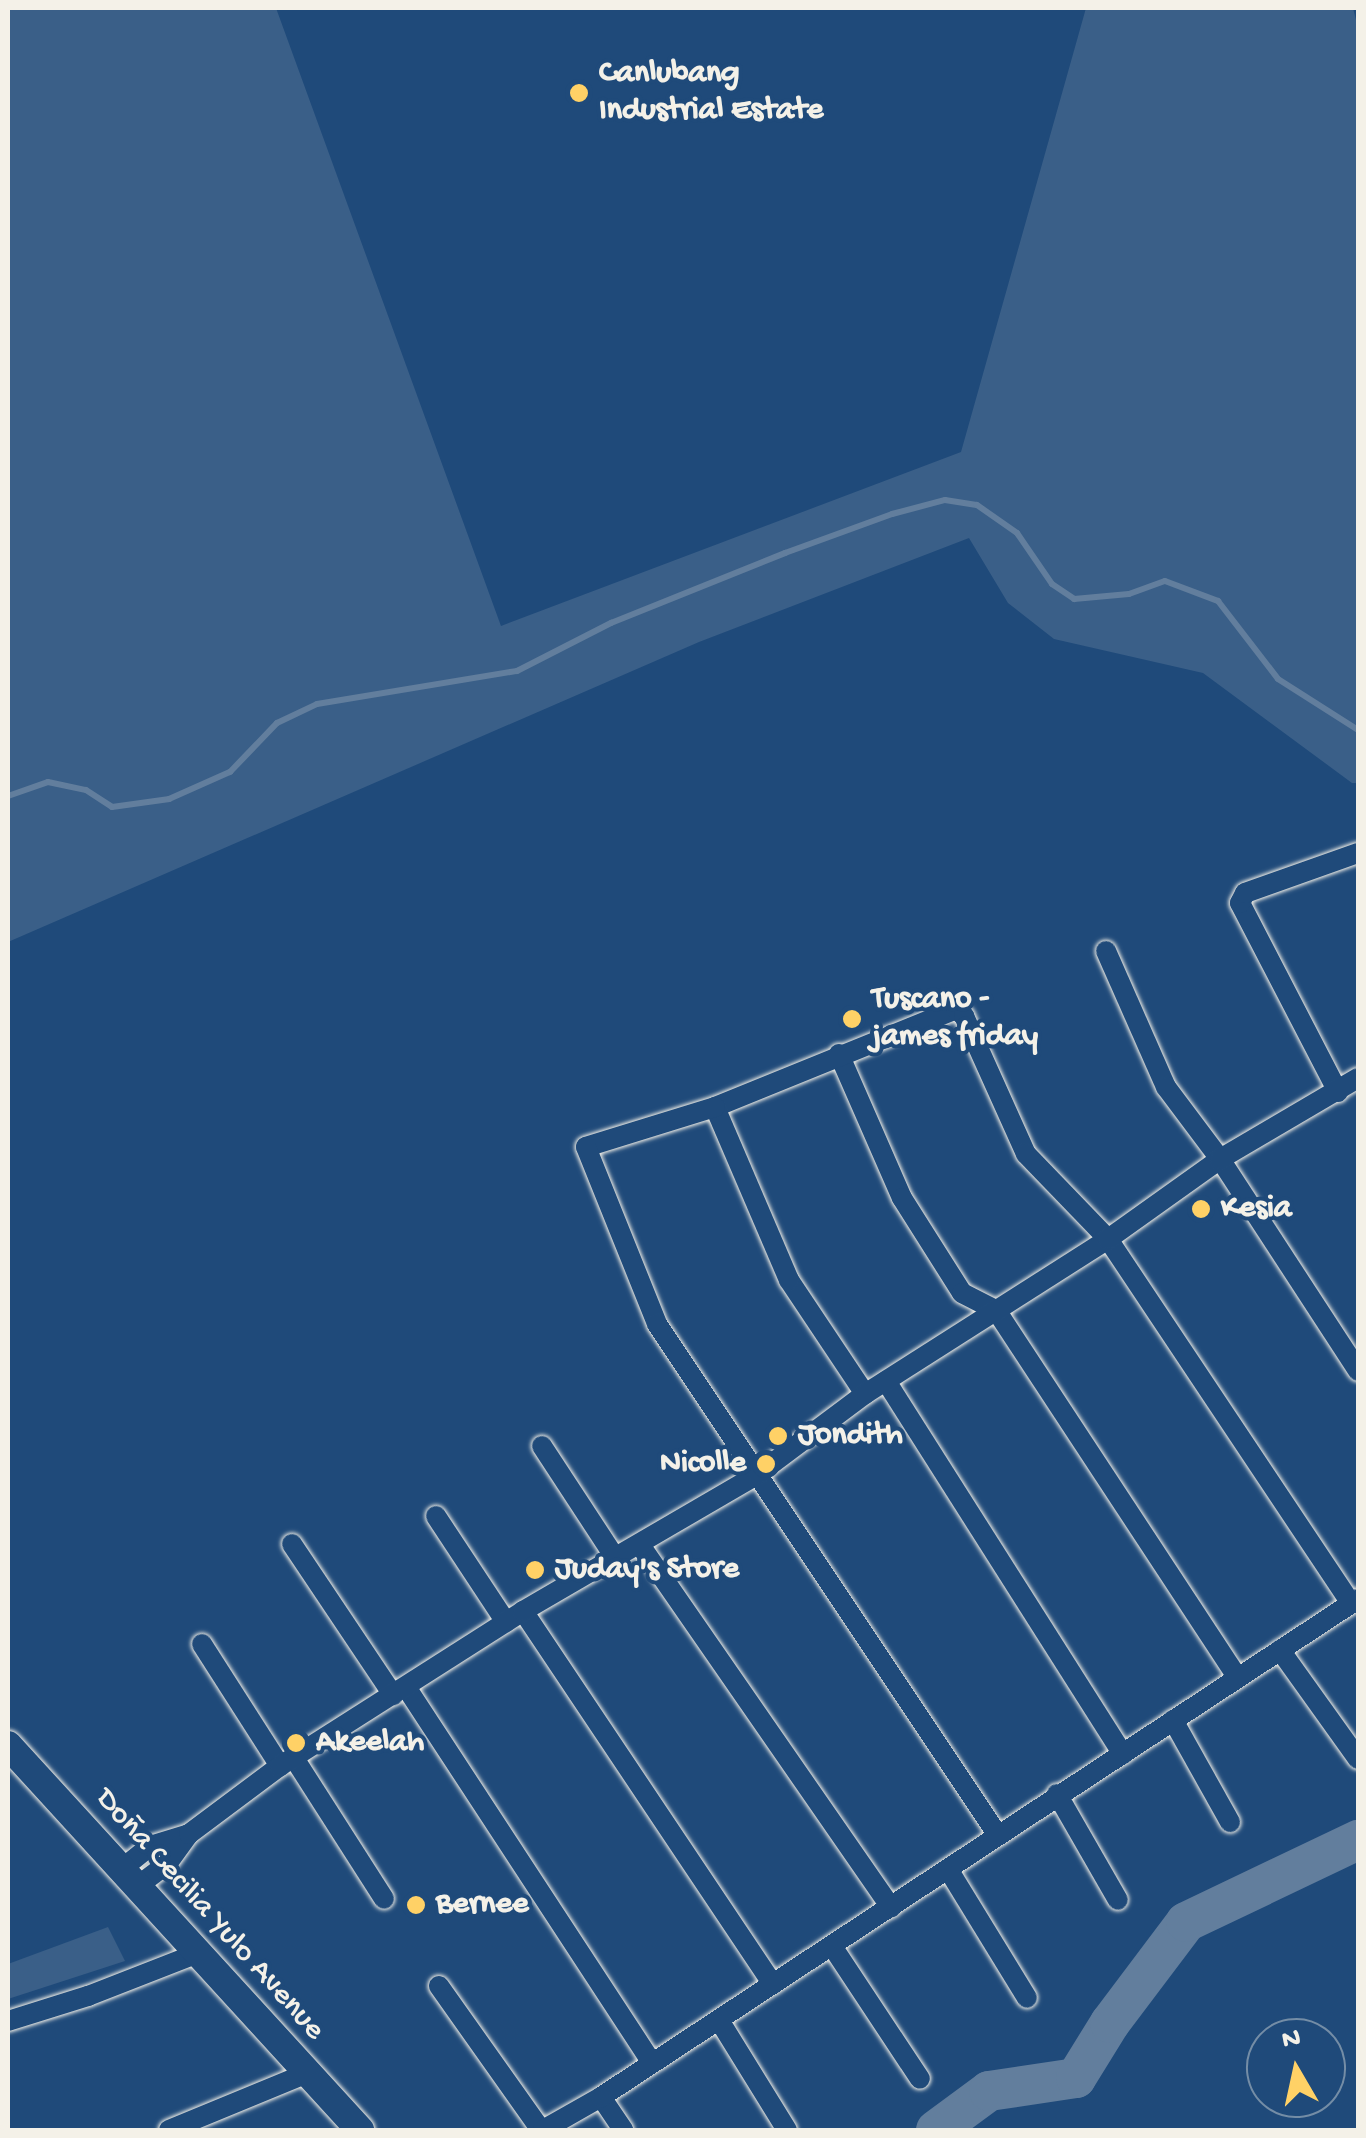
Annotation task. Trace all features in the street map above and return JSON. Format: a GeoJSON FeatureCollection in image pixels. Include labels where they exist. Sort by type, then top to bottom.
{"type":"FeatureCollection","features":[{"type":"Feature","properties":{"kind":"main road","name":"Doña Cecilia Yulo Avenue"},"geometry":{"type":"LineString","coordinates":[[8,1745],[360,2130]]}},
{"type":"Feature","properties":{"kind":"street"},"geometry":{"type":"LineString","coordinates":[[1338,1092],[1240,903],[1245,892],[1358,853]]}},
{"type":"Feature","properties":{"kind":"street"},"geometry":{"type":"LineString","coordinates":[[1106,951],[1166,1087],[1220,1160],[1358,1370]]}},
{"type":"Feature","properties":{"kind":"street"},"geometry":{"type":"LineString","coordinates":[[439,1986],[542,2130],[601,2098],[1355,1601],[1108,1239],[1026,1154],[964,1016],[956,1009],[715,1107],[586,1147],[657,1324],[997,1834]]}},
{"type":"Feature","properties":{"kind":"street"},"geometry":{"type":"LineString","coordinates":[[838,1054],[902,1198],[962,1293],[996,1310],[1238,1678]]}},
{"type":"Feature","properties":{"kind":"street"},"geometry":{"type":"LineString","coordinates":[[131,1877],[150,1846],[189,1834],[287,1762],[514,1616],[758,1474],[865,1394],[1108,1239],[1220,1160],[1358,1078]]}},
{"type":"Feature","properties":{"kind":"street"},"geometry":{"type":"LineString","coordinates":[[715,1107],[789,1280],[865,1394]]}},
{"type":"Feature","properties":{"kind":"street"},"geometry":{"type":"LineString","coordinates":[[886,1381],[1123,1754]]}},
{"type":"Feature","properties":{"kind":"street"},"geometry":{"type":"LineString","coordinates":[[542,1446],[616,1559]]}},
{"type":"Feature","properties":{"kind":"street"},"geometry":{"type":"LineString","coordinates":[[436,1516],[514,1616],[773,1984]]}},
{"type":"Feature","properties":{"kind":"street"},"geometry":{"type":"LineString","coordinates":[[292,1544],[400,1691],[652,2063]]}},
{"type":"Feature","properties":{"kind":"street"},"geometry":{"type":"LineString","coordinates":[[640,1546],[891,1907]]}},
{"type":"Feature","properties":{"kind":"street"},"geometry":{"type":"LineString","coordinates":[[202,1644],[384,1899]]}},
{"type":"Feature","properties":{"kind":"street"},"geometry":{"type":"LineString","coordinates":[[1280,1650],[1358,1759]]}},
{"type":"Feature","properties":{"kind":"street"},"geometry":{"type":"LineString","coordinates":[[1173,1720],[1230,1822]]}},
{"type":"Feature","properties":{"kind":"street"},"geometry":{"type":"LineString","coordinates":[[1057,1794],[1118,1900]]}},
{"type":"Feature","properties":{"kind":"street"},"geometry":{"type":"LineString","coordinates":[[948,1869],[1027,1998]]}},
{"type":"Feature","properties":{"kind":"street"},"geometry":{"type":"LineString","coordinates":[[832,1946],[920,2079]]}},
{"type":"Feature","properties":{"kind":"street"},"geometry":{"type":"LineString","coordinates":[[8,2021],[88,1996],[200,1952]]}},
{"type":"Feature","properties":{"kind":"street"},"geometry":{"type":"LineString","coordinates":[[719,2020],[787,2130]]}},
{"type":"Feature","properties":{"kind":"street"},"geometry":{"type":"LineString","coordinates":[[168,2130],[305,2074]]}},
{"type":"Feature","properties":{"kind":"street"},"geometry":{"type":"LineString","coordinates":[[601,2098],[623,2130]]}},
{"type":"Feature","properties":{"kind":"shaded area"},"geometry":{"type":"Polygon","coordinates":[[[8,8],[276,8],[501,626],[961,452],[1086,8],[1353,8],[1358,28],[1358,783],[1352,783],[1203,673],[1054,639],[1008,603],[969,538],[699,642],[8,942],[8,8]]]}},
{"type":"Feature","properties":{"kind":"shaded area"},"geometry":{"type":"Polygon","coordinates":[[[108,1927],[125,1961],[8,1999],[8,1964],[108,1927]]]}},
{"type":"Feature","properties":{"kind":"waterway"},"geometry":{"type":"LineString","coordinates":[[8,796],[48,782],[86,790],[112,807],[169,799],[230,772],[277,723],[317,704],[517,671],[611,623],[785,553],[892,514],[945,500],[977,505],[1017,533],[1052,584],[1074,599],[1129,594],[1165,581],[1218,601],[1278,679],[1358,730]]}},
{"type":"Feature","properties":{"kind":"waterway"},"geometry":{"type":"LineString","coordinates":[[936,2130],[989,2091],[1076,2078],[1110,2023],[1186,1922],[1358,1840]]}},
{"type":"Feature","properties":{"kind":"place","name":"Canlubang Industrial Estate"},"geometry":{"type":"Point","coordinates":[579,93]}},
{"type":"Feature","properties":{"kind":"place","name":"Tuscano - james friday"},"geometry":{"type":"Point","coordinates":[852,1019]}},
{"type":"Feature","properties":{"kind":"place","name":"Kesia"},"geometry":{"type":"Point","coordinates":[1201,1209]}},
{"type":"Feature","properties":{"kind":"place","name":"Jondith"},"geometry":{"type":"Point","coordinates":[778,1436]}},
{"type":"Feature","properties":{"kind":"place","name":"Nicolle"},"geometry":{"type":"Point","coordinates":[766,1464]}},
{"type":"Feature","properties":{"kind":"place","name":"Juday's Store"},"geometry":{"type":"Point","coordinates":[535,1570]}},
{"type":"Feature","properties":{"kind":"place","name":"Akeelah"},"geometry":{"type":"Point","coordinates":[296,1743]}},
{"type":"Feature","properties":{"kind":"place","name":"Bernee"},"geometry":{"type":"Point","coordinates":[416,1905]}}]}
